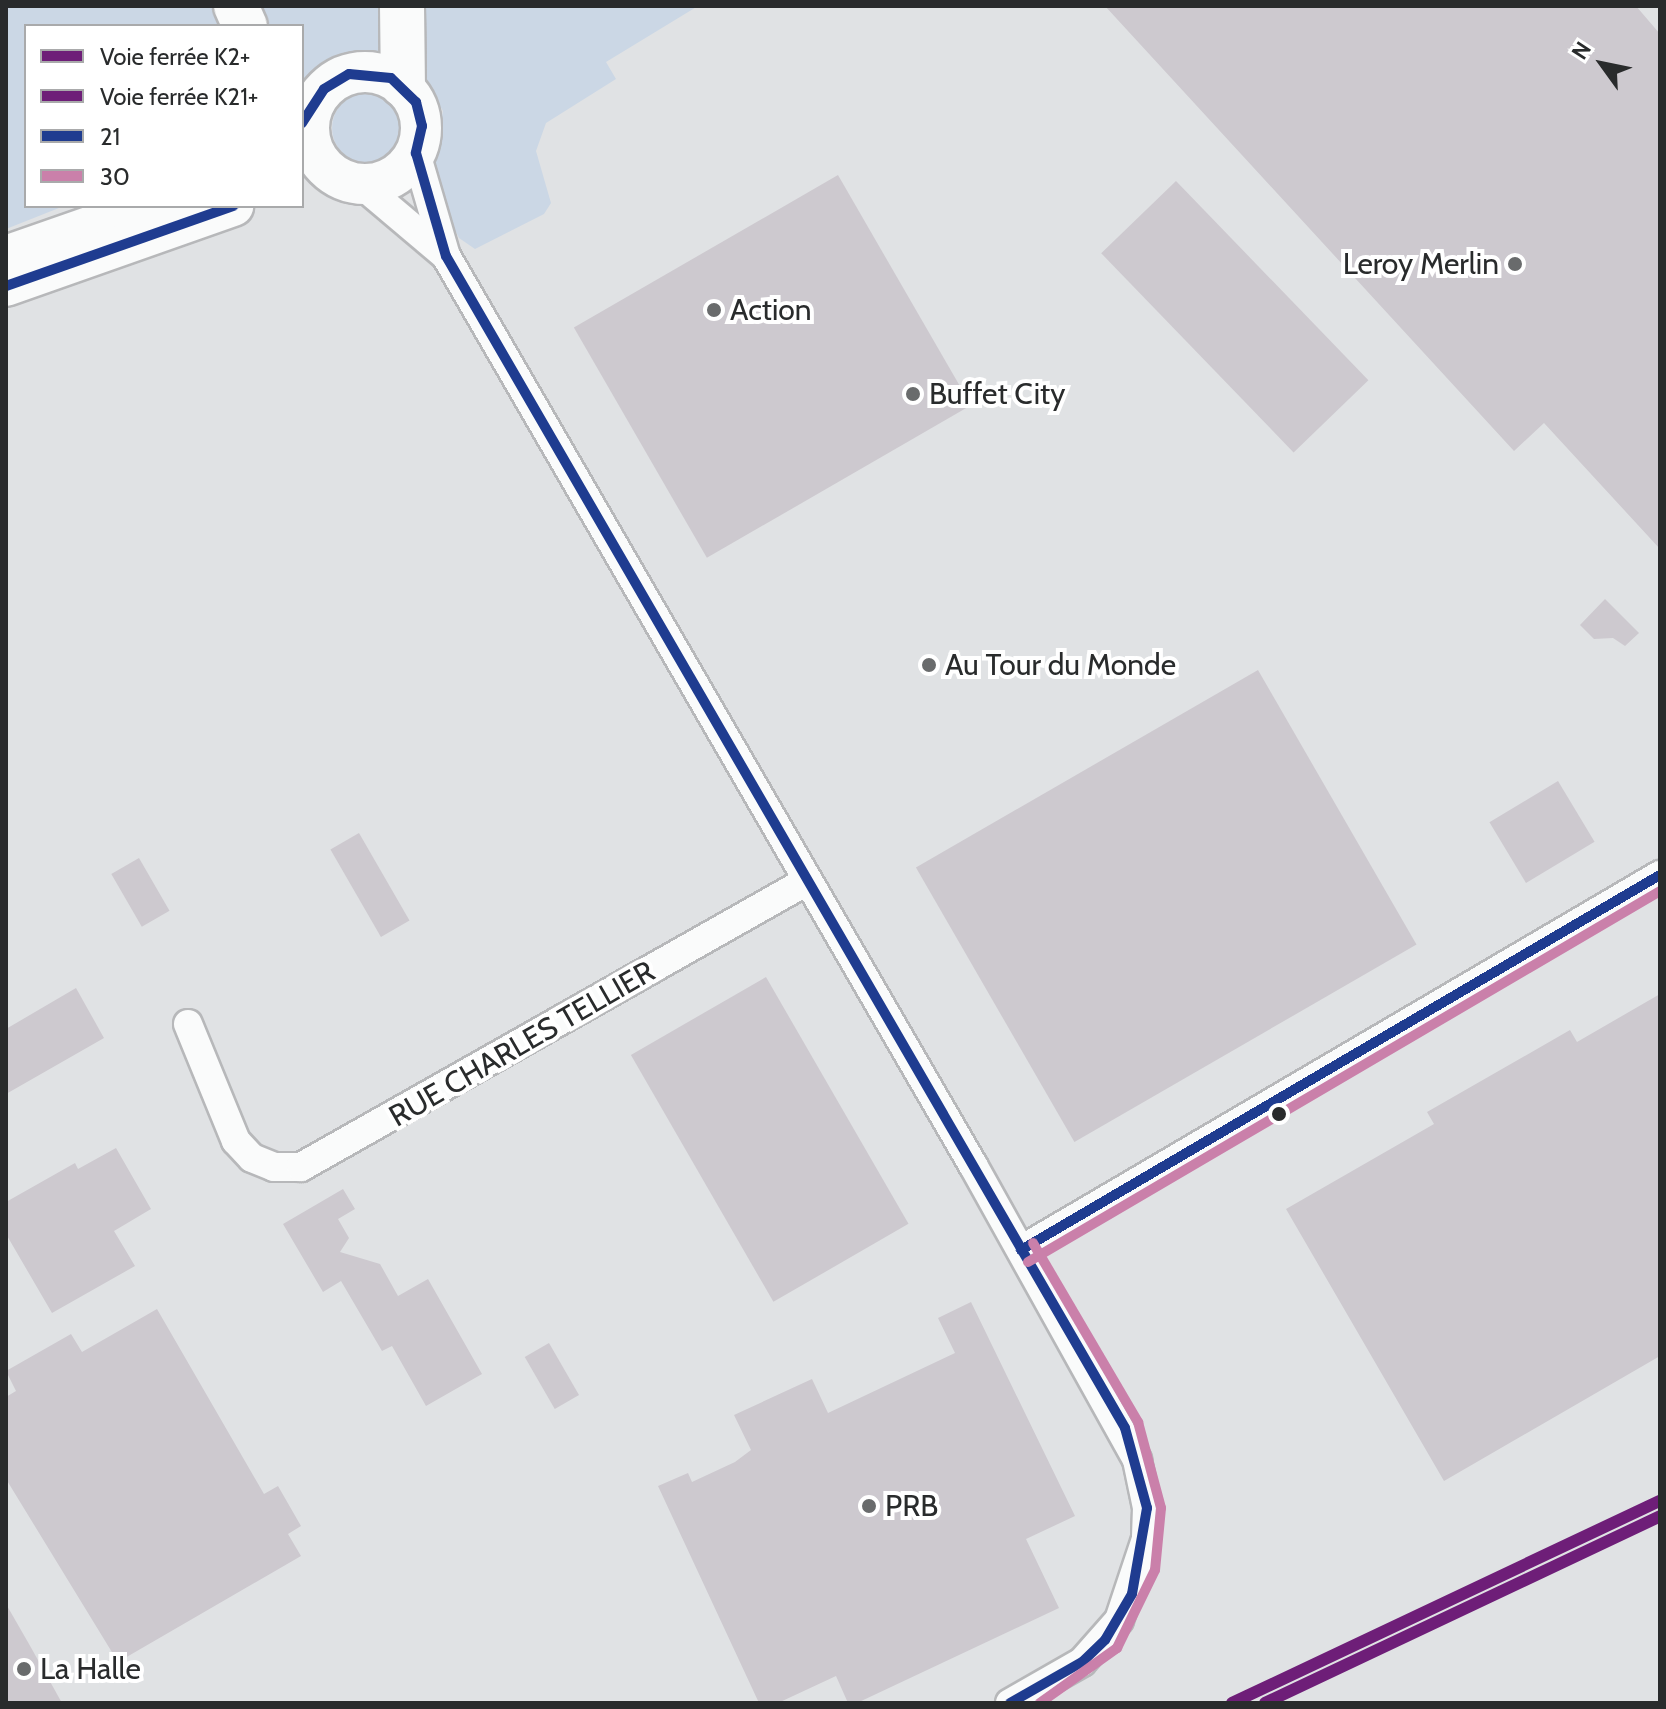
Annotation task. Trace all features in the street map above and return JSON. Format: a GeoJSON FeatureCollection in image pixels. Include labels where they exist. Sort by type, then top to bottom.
{"type":"FeatureCollection","features":[{"type":"Feature","properties":{"kind":"main road"},"geometry":{"type":"LineString","coordinates":[[402,6],[403,85]]}},
{"type":"Feature","properties":{"kind":"street"},"geometry":{"type":"LineString","coordinates":[[446,256],[334,182],[310,144],[306,119],[324,89],[349,74],[377,73],[403,85],[420,112],[416,153],[446,256],[1125,1428],[1147,1508],[1142,1566],[1105,1640],[1059,1677],[1010,1703]]}},
{"type":"Feature","properties":{"kind":"street"},"geometry":{"type":"LineString","coordinates":[[334,182],[394,177],[416,153]]}},
{"type":"Feature","properties":{"kind":"street"},"geometry":{"type":"LineString","coordinates":[[6,256],[143,208]]}},
{"type":"Feature","properties":{"kind":"street"},"geometry":{"type":"LineString","coordinates":[[6,286],[227,208]]}},
{"type":"Feature","properties":{"kind":"street"},"geometry":{"type":"LineString","coordinates":[[1021,1250],[1660,875]]}},
{"type":"Feature","properties":{"kind":"street","name":"RUE CHARLES TELLIER"},"geometry":{"type":"LineString","coordinates":[[188,1024],[236,1141],[252,1158],[274,1167],[301,1167],[328,1156],[807,881]]}},
{"type":"Feature","properties":{"kind":"shaded area"},"geometry":{"type":"Polygon","coordinates":[[[6,6],[211,6],[222,24],[24,24],[24,208],[59,208],[6,229],[6,6]]]}},
{"type":"Feature","properties":{"kind":"shaded area"},"geometry":{"type":"Polygon","coordinates":[[[257,6],[385,6],[382,53],[355,53],[333,61],[310,77],[304,88],[304,24],[268,24],[257,6]]]}},
{"type":"Feature","properties":{"kind":"shaded area"},"geometry":{"type":"Polygon","coordinates":[[[416,6],[698,6],[606,62],[616,79],[546,123],[536,151],[551,203],[544,214],[475,249],[459,238],[429,178],[443,111],[421,76],[416,6]]]}},
{"type":"Feature","properties":{"kind":"shaded area"},"geometry":{"type":"Polygon","coordinates":[[[374,93],[396,108],[402,128],[400,142],[392,153],[381,161],[360,163],[342,153],[334,142],[332,121],[342,103],[353,95],[374,93]]]}},
{"type":"Feature","properties":{"kind":"building","name":"Leroy Merlin"},"geometry":{"type":"Polygon","coordinates":[[[1105,6],[1636,6],[1660,34],[1660,549],[1544,423],[1514,451],[1105,6]]]}},
{"type":"Feature","properties":{"kind":"building"},"geometry":{"type":"Polygon","coordinates":[[[838,175],[971,405],[707,558],[574,328],[838,175]]]}},
{"type":"Feature","properties":{"kind":"building"},"geometry":{"type":"Polygon","coordinates":[[[1176,181],[1368,380],[1294,453],[1101,253],[1176,181]]]}},
{"type":"Feature","properties":{"kind":"building"},"geometry":{"type":"Polygon","coordinates":[[[1605,599],[1639,633],[1625,646],[1613,638],[1594,639],[1580,625],[1605,599]]]}},
{"type":"Feature","properties":{"kind":"building"},"geometry":{"type":"Polygon","coordinates":[[[1258,670],[1416,945],[1074,1142],[916,868],[1258,670]]]}},
{"type":"Feature","properties":{"kind":"building"},"geometry":{"type":"Polygon","coordinates":[[[1558,781],[1595,842],[1526,883],[1489,822],[1558,781]]]}},
{"type":"Feature","properties":{"kind":"building"},"geometry":{"type":"Polygon","coordinates":[[[359,833],[410,920],[381,937],[330,850],[359,833]]]}},
{"type":"Feature","properties":{"kind":"building"},"geometry":{"type":"Polygon","coordinates":[[[139,858],[170,911],[142,927],[111,874],[139,858]]]}},
{"type":"Feature","properties":{"kind":"building"},"geometry":{"type":"Polygon","coordinates":[[[766,977],[908,1224],[773,1302],[631,1055],[766,977]]]}},
{"type":"Feature","properties":{"kind":"building"},"geometry":{"type":"Polygon","coordinates":[[[76,988],[104,1038],[6,1094],[6,1029],[76,988]]]}},
{"type":"Feature","properties":{"kind":"building"},"geometry":{"type":"Polygon","coordinates":[[[1660,994],[1660,1356],[1444,1481],[1286,1209],[1434,1124],[1427,1112],[1570,1030],[1577,1042],[1660,994]]]}},
{"type":"Feature","properties":{"kind":"building"},"geometry":{"type":"Polygon","coordinates":[[[116,1148],[151,1209],[114,1231],[135,1266],[52,1313],[6,1234],[6,1202],[75,1163],[78,1169],[116,1148]]]}},
{"type":"Feature","properties":{"kind":"building"},"geometry":{"type":"Polygon","coordinates":[[[343,1189],[355,1209],[338,1219],[349,1238],[340,1252],[380,1264],[398,1296],[428,1279],[482,1374],[426,1406],[392,1346],[382,1351],[341,1281],[323,1292],[283,1224],[343,1189]]]}},
{"type":"Feature","properties":{"kind":"building","name":"PRB"},"geometry":{"type":"Polygon","coordinates":[[[971,1302],[1075,1516],[1026,1539],[1059,1608],[857,1703],[848,1703],[836,1676],[778,1703],[759,1703],[658,1486],[688,1473],[692,1482],[735,1462],[751,1450],[734,1415],[812,1379],[828,1413],[955,1353],[938,1318],[971,1302]]]}},
{"type":"Feature","properties":{"kind":"building"},"geometry":{"type":"Polygon","coordinates":[[[157,1309],[264,1494],[278,1486],[301,1526],[288,1534],[301,1556],[118,1662],[6,1479],[6,1397],[16,1391],[6,1371],[71,1334],[82,1352],[157,1309]]]}},
{"type":"Feature","properties":{"kind":"building"},"geometry":{"type":"Polygon","coordinates":[[[549,1343],[579,1395],[555,1409],[525,1357],[549,1343]]]}},
{"type":"Feature","properties":{"kind":"building","name":"La Halle"},"geometry":{"type":"Polygon","coordinates":[[[6,1604],[29,1644],[62,1703],[6,1703],[6,1604]]]}},
{"type":"Feature","properties":{"kind":"rail line","name":"K2+"},"geometry":{"type":"LineString","coordinates":[[1232,1703],[1660,1501]]}},
{"type":"Feature","properties":{"kind":"rail line","name":"K21+"},"geometry":{"type":"LineString","coordinates":[[1265,1703],[1660,1516]]}},
{"type":"Feature","properties":{"kind":"transit line","name":"21"},"geometry":{"type":"LineString","coordinates":[[304,120],[324,89],[349,74],[391,78],[416,102],[422,126],[416,153],[446,256],[1125,1428],[1147,1508],[1132,1594],[1105,1640],[1082,1662],[1010,1703]]}},
{"type":"Feature","properties":{"kind":"transit line","name":"21"},"geometry":{"type":"LineString","coordinates":[[6,286],[227,208]]}},
{"type":"Feature","properties":{"kind":"transit line","name":"21"},"geometry":{"type":"LineString","coordinates":[[1021,1250],[1660,875]]}},
{"type":"Feature","properties":{"kind":"transit line","name":"30"},"geometry":{"type":"LineString","coordinates":[[1028,1262],[1660,891]]}},
{"type":"Feature","properties":{"kind":"transit line","name":"30"},"geometry":{"type":"LineString","coordinates":[[1033,1243],[1138,1422],[1161,1508],[1155,1570],[1117,1648],[1040,1703]]}},
{"type":"Feature","properties":{"kind":"place","name":"Leroy Merlin"},"geometry":{"type":"Point","coordinates":[1515,264]}},
{"type":"Feature","properties":{"kind":"place","name":"Action"},"geometry":{"type":"Point","coordinates":[714,310]}},
{"type":"Feature","properties":{"kind":"place","name":"Buffet City"},"geometry":{"type":"Point","coordinates":[913,394]}},
{"type":"Feature","properties":{"kind":"place","name":"Au Tour du Monde"},"geometry":{"type":"Point","coordinates":[929,665]}},
{"type":"Feature","properties":{"kind":"place","name":"PRB"},"geometry":{"type":"Point","coordinates":[869,1506]}},
{"type":"Feature","properties":{"kind":"place","name":"La Halle"},"geometry":{"type":"Point","coordinates":[24,1669]}}]}
